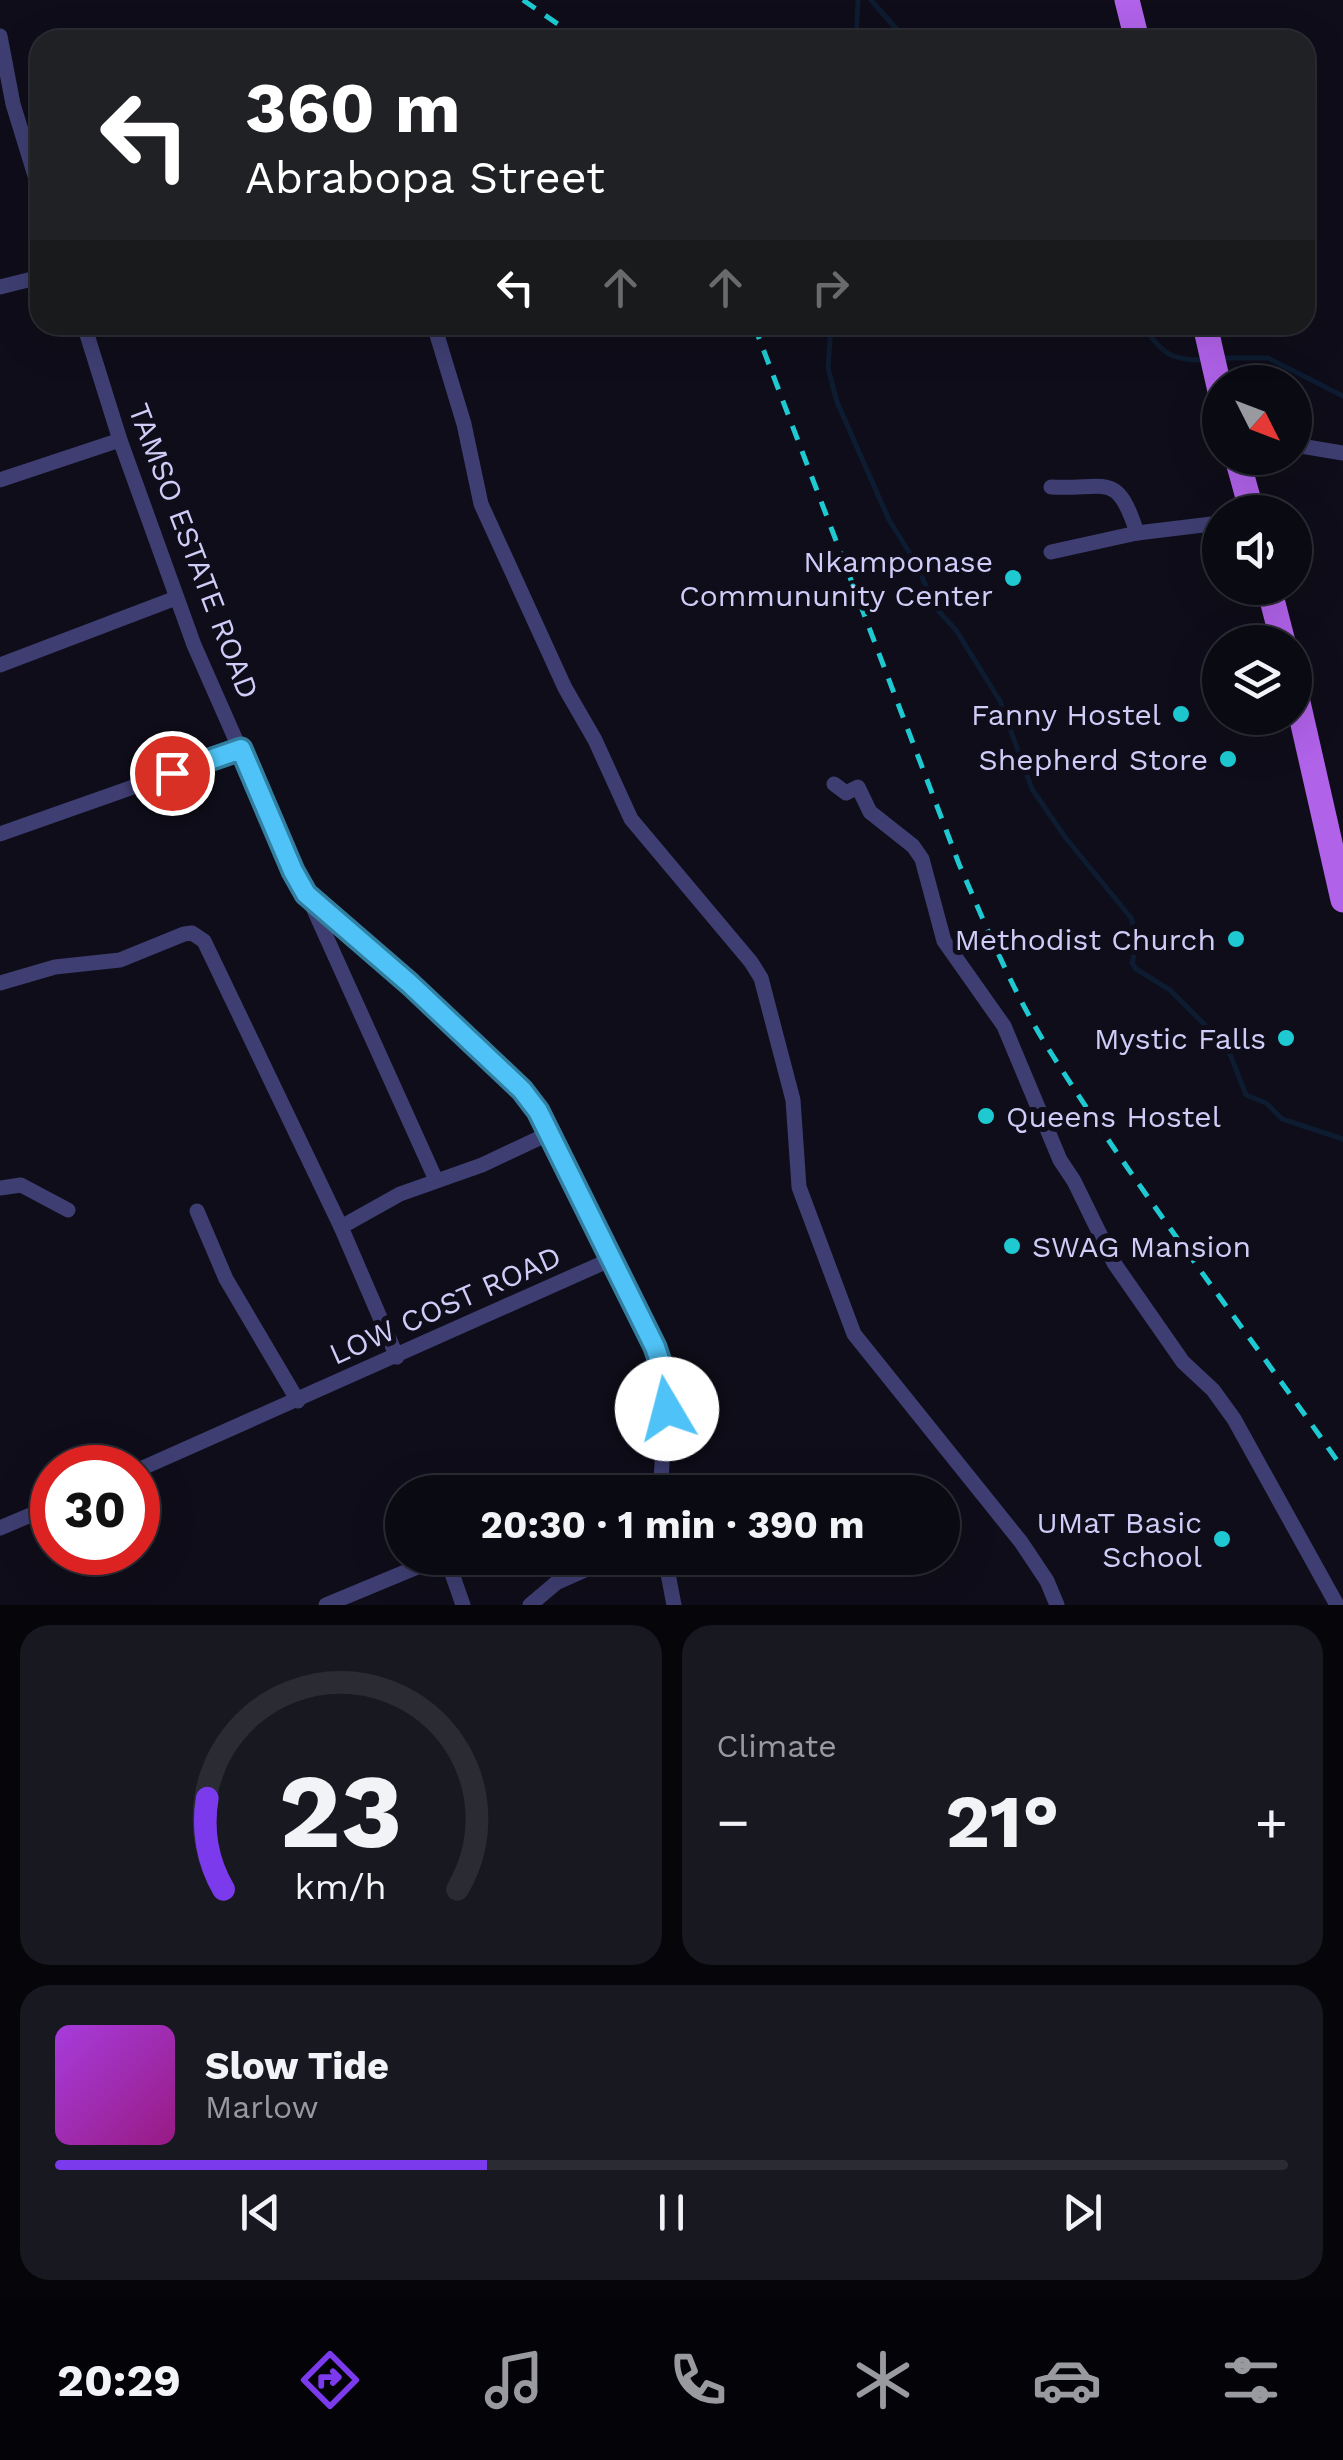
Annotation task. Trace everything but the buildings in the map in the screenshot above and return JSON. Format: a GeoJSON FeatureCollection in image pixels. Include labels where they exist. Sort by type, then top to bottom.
{"type":"FeatureCollection","features":[{"type":"Feature","properties":{"kind":"main road"},"geometry":{"type":"LineString","coordinates":[[1127,0],[1134,30]]}},
{"type":"Feature","properties":{"kind":"main road"},"geometry":{"type":"LineString","coordinates":[[1207,335],[1214,365]]}},
{"type":"Feature","properties":{"kind":"main road"},"geometry":{"type":"LineString","coordinates":[[1305,735],[1343,900]]}},
{"type":"Feature","properties":{"kind":"street"},"geometry":{"type":"LineString","coordinates":[[0,36],[3,69],[30,160]]}},
{"type":"Feature","properties":{"kind":"street"},"geometry":{"type":"LineString","coordinates":[[0,287],[30,280]]}},
{"type":"Feature","properties":{"kind":"street","name":"TAMSO ESTATE ROAD"},"geometry":{"type":"LineString","coordinates":[[87,335],[176,598],[293,871],[306,894],[410,984],[522,1090],[550,1133],[614,1258],[666,1380],[661,1475]]}},
{"type":"Feature","properties":{"kind":"street"},"geometry":{"type":"LineString","coordinates":[[437,335],[464,424],[482,504],[564,688],[595,740],[631,819],[752,962],[761,978],[793,1100],[799,1188],[854,1334],[1021,1542],[1048,1581],[1058,1605]]}},
{"type":"Feature","properties":{"kind":"street"},"geometry":{"type":"LineString","coordinates":[[0,480],[120,440]]}},
{"type":"Feature","properties":{"kind":"street"},"geometry":{"type":"LineString","coordinates":[[1312,448],[1343,453]]}},
{"type":"Feature","properties":{"kind":"street"},"geometry":{"type":"LineString","coordinates":[[1051,487],[1101,485],[1114,489],[1124,496],[1137,532]]}},
{"type":"Feature","properties":{"kind":"street"},"geometry":{"type":"LineString","coordinates":[[1051,552],[1137,532],[1202,525]]}},
{"type":"Feature","properties":{"kind":"street"},"geometry":{"type":"LineString","coordinates":[[0,665],[176,598]]}},
{"type":"Feature","properties":{"kind":"street"},"geometry":{"type":"LineString","coordinates":[[0,834],[241,749]]}},
{"type":"Feature","properties":{"kind":"street"},"geometry":{"type":"LineString","coordinates":[[834,784],[846,793],[858,788],[870,812],[913,846],[922,860],[944,942],[1004,1026],[1060,1160],[1114,1263],[1183,1362],[1213,1390],[1234,1419],[1336,1594]]}},
{"type":"Feature","properties":{"kind":"street"},"geometry":{"type":"LineString","coordinates":[[306,894],[436,1180]]}},
{"type":"Feature","properties":{"kind":"street"},"geometry":{"type":"LineString","coordinates":[[0,983],[55,967],[120,960],[184,934],[197,936],[209,948],[341,1227],[397,1357]]}},
{"type":"Feature","properties":{"kind":"street"},"geometry":{"type":"LineString","coordinates":[[341,1227],[400,1194],[482,1165],[550,1133]]}},
{"type":"Feature","properties":{"kind":"street"},"geometry":{"type":"LineString","coordinates":[[0,1188],[22,1185],[68,1210]]}},
{"type":"Feature","properties":{"kind":"street"},"geometry":{"type":"LineString","coordinates":[[198,1211],[226,1279],[298,1401]]}},
{"type":"Feature","properties":{"kind":"street","name":"LOW COST ROAD"},"geometry":{"type":"LineString","coordinates":[[160,1461],[614,1258]]}},
{"type":"Feature","properties":{"kind":"street"},"geometry":{"type":"LineString","coordinates":[[0,1528],[30,1515]]}},
{"type":"Feature","properties":{"kind":"street"},"geometry":{"type":"LineString","coordinates":[[326,1605],[439,1558],[448,1562],[463,1605]]}},
{"type":"Feature","properties":{"kind":"street"},"geometry":{"type":"LineString","coordinates":[[530,1605],[556,1584],[575,1575]]}},
{"type":"Feature","properties":{"kind":"street"},"geometry":{"type":"LineString","coordinates":[[669,1575],[674,1605]]}},
{"type":"Feature","properties":{"kind":"waterway"},"geometry":{"type":"LineString","coordinates":[[856,30],[858,0]]}},
{"type":"Feature","properties":{"kind":"waterway"},"geometry":{"type":"LineString","coordinates":[[871,0],[897,30]]}},
{"type":"Feature","properties":{"kind":"waterway"},"geometry":{"type":"LineString","coordinates":[[830,335],[828,368],[837,402],[889,520],[916,563],[935,607],[956,630],[1000,701],[1032,789],[1065,837],[1132,919],[1132,963],[1170,990],[1220,1040],[1230,1054],[1246,1095],[1266,1103],[1282,1119],[1343,1139]]}},
{"type":"Feature","properties":{"kind":"waterway"},"geometry":{"type":"LineString","coordinates":[[1149,335],[1165,352],[1199,360]]}},
{"type":"Feature","properties":{"kind":"waterway"},"geometry":{"type":"LineString","coordinates":[[1220,358],[1268,358],[1343,396]]}},
{"type":"Feature","properties":{"kind":"railway"},"geometry":{"type":"LineString","coordinates":[[523,0],[566,30]]}},
{"type":"Feature","properties":{"kind":"railway"},"geometry":{"type":"LineString","coordinates":[[758,335],[959,864],[1026,1010],[1123,1161],[1343,1469]]}},
{"type":"Feature","properties":{"kind":"place","name":"Nkamponase Commununity Center"},"geometry":{"type":"Point","coordinates":[1013,578]}},
{"type":"Feature","properties":{"kind":"place","name":"Fanny Hostel"},"geometry":{"type":"Point","coordinates":[1181,714]}},
{"type":"Feature","properties":{"kind":"place","name":"Shepherd Store"},"geometry":{"type":"Point","coordinates":[1228,759]}},
{"type":"Feature","properties":{"kind":"place","name":"Methodist Church"},"geometry":{"type":"Point","coordinates":[1236,939]}},
{"type":"Feature","properties":{"kind":"place","name":"Mystic Falls"},"geometry":{"type":"Point","coordinates":[1286,1038]}},
{"type":"Feature","properties":{"kind":"place","name":"Queens Hostel"},"geometry":{"type":"Point","coordinates":[986,1116]}},
{"type":"Feature","properties":{"kind":"place","name":"SWAG Mansion"},"geometry":{"type":"Point","coordinates":[1012,1246]}},
{"type":"Feature","properties":{"kind":"place","name":"UMaT Basic School"},"geometry":{"type":"Point","coordinates":[1222,1539]}},
{"type":"Feature","properties":{"kind":"route"},"geometry":{"type":"LineString","coordinates":[[172,773],[241,749],[306,894],[410,984],[532,1101],[614,1258],[655,1347],[666,1380],[667,1409]]}}]}
